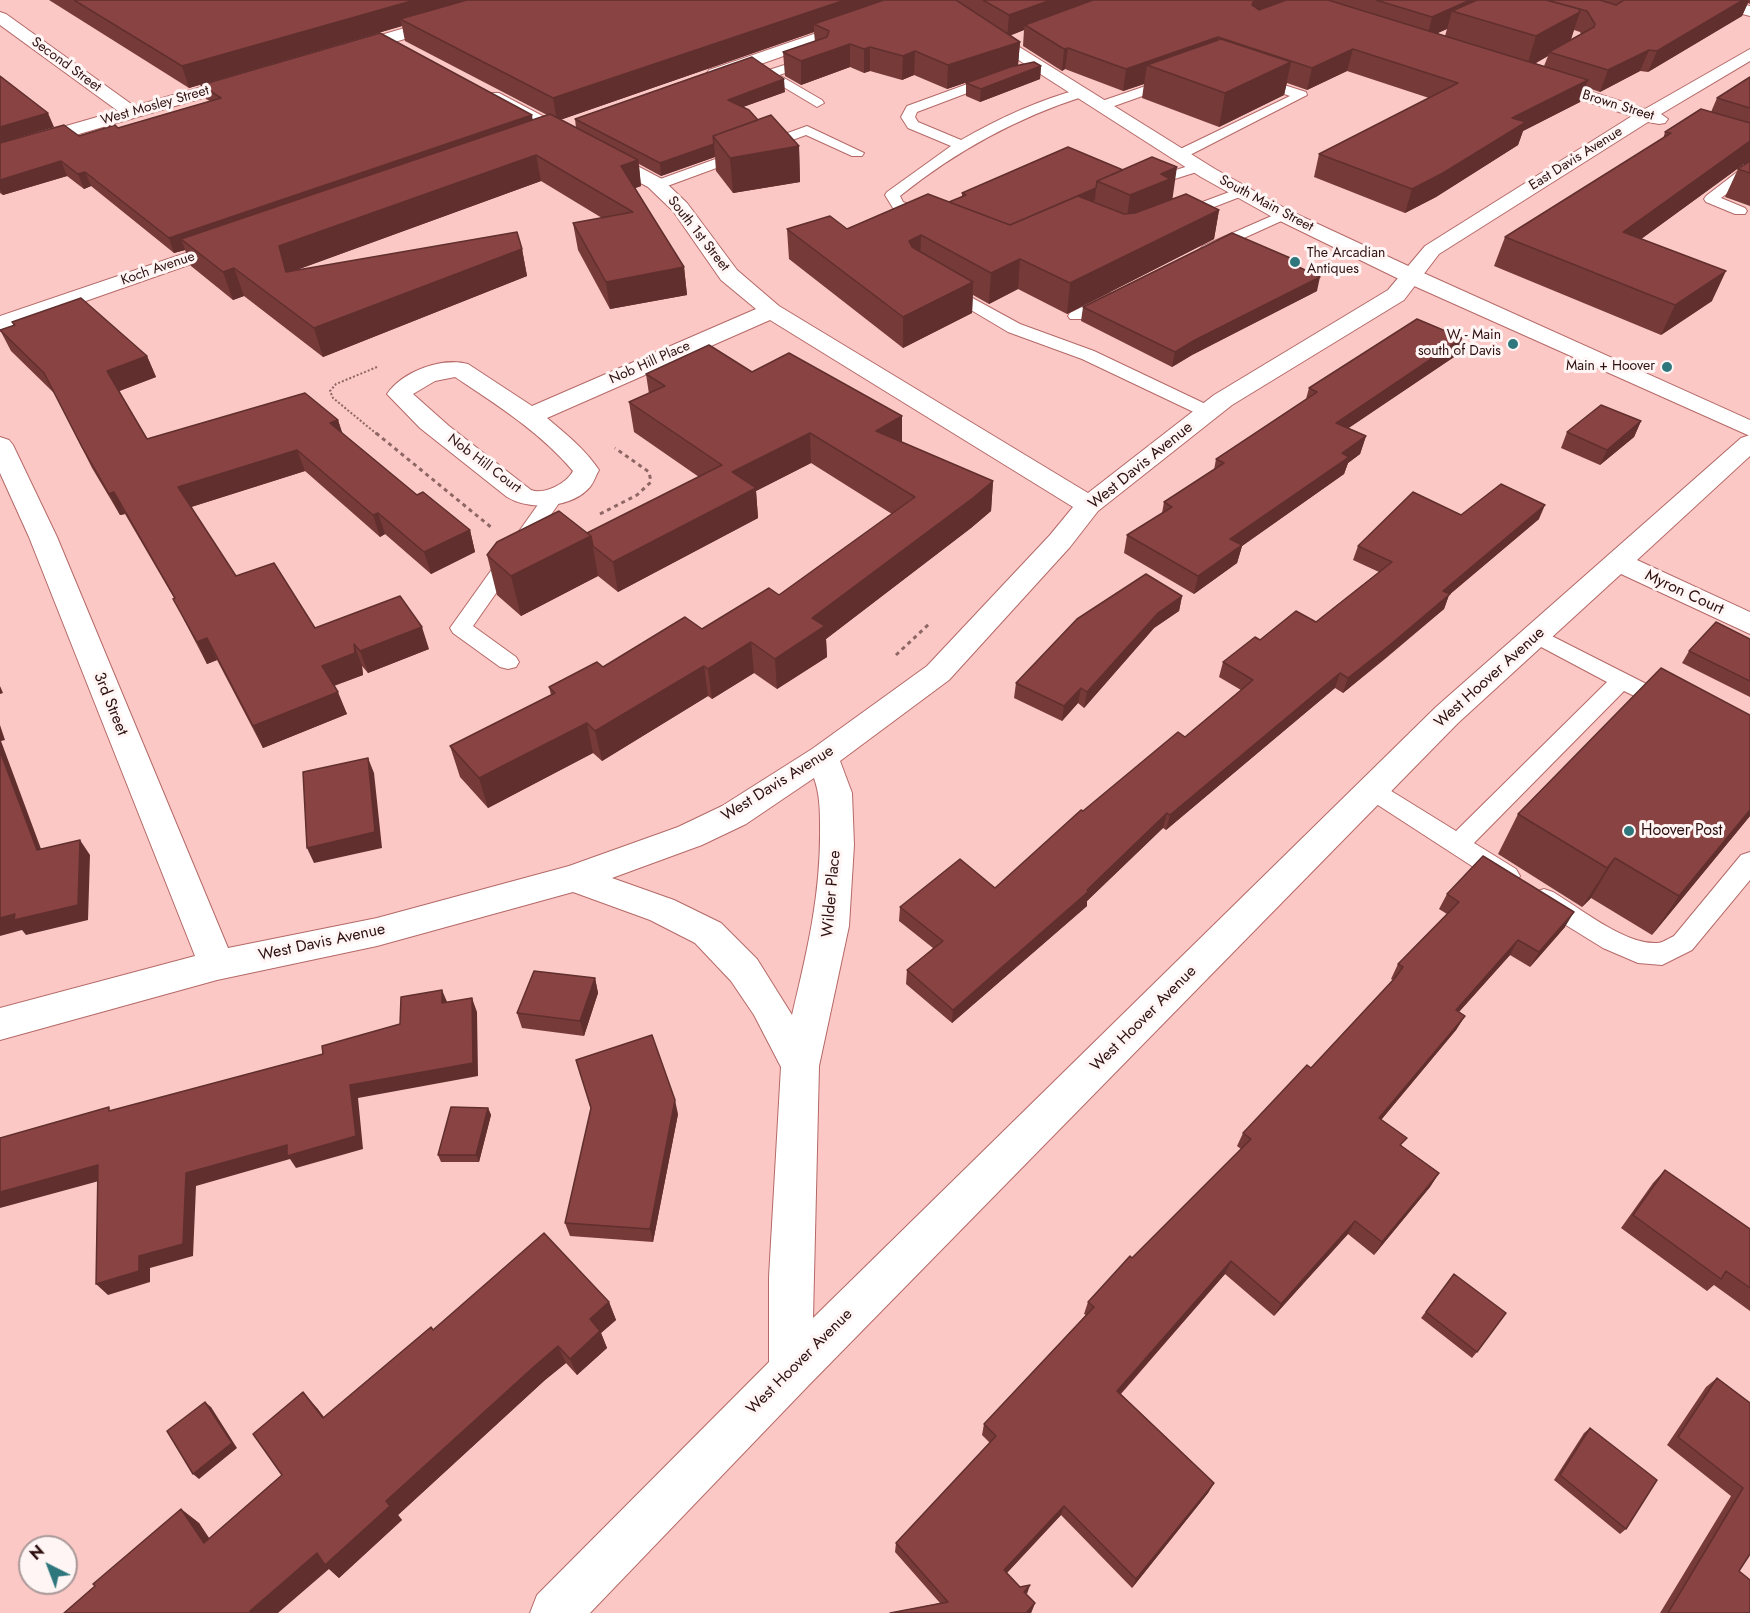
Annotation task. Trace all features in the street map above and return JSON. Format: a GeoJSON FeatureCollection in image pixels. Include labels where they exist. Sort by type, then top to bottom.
{"type":"FeatureCollection","features":[{"type":"Feature","properties":{"kind":"street"},"geometry":{"type":"LineString","coordinates":[[331,55],[517,0]]}},
{"type":"Feature","properties":{"kind":"street"},"geometry":{"type":"LineString","coordinates":[[694,81],[928,0]]}},
{"type":"Feature","properties":{"kind":"street","name":"South Main Street"},"geometry":{"type":"LineString","coordinates":[[933,0],[1004,46],[1023,71],[1080,93],[1198,167],[1282,215],[1411,276],[1750,429]]}},
{"type":"Feature","properties":{"kind":"street"},"geometry":{"type":"LineString","coordinates":[[1707,0],[1750,11]]}},
{"type":"Feature","properties":{"kind":"street"},"geometry":{"type":"LineString","coordinates":[[440,4],[463,16]]}},
{"type":"Feature","properties":{"kind":"street","name":"Second Street"},"geometry":{"type":"LineString","coordinates":[[0,17],[132,113]]}},
{"type":"Feature","properties":{"kind":"street"},"geometry":{"type":"LineString","coordinates":[[1004,46],[1025,38]]}},
{"type":"Feature","properties":{"kind":"street"},"geometry":{"type":"LineString","coordinates":[[386,39],[412,53]]}},
{"type":"Feature","properties":{"kind":"street","name":"East Davis Avenue"},"geometry":{"type":"LineString","coordinates":[[1411,276],[1432,250],[1646,115],[1750,54]]}},
{"type":"Feature","properties":{"kind":"street","name":"West Mosley Street"},"geometry":{"type":"LineString","coordinates":[[0,151],[265,74]]}},
{"type":"Feature","properties":{"kind":"street","name":"Brown Street"},"geometry":{"type":"LineString","coordinates":[[1531,74],[1678,125]]}},
{"type":"Feature","properties":{"kind":"street","name":"South 1st Street"},"geometry":{"type":"LineString","coordinates":[[472,86],[657,185],[680,207],[729,275],[771,311],[1089,505]]}},
{"type":"Feature","properties":{"kind":"street"},"geometry":{"type":"LineString","coordinates":[[532,138],[585,120]]}},
{"type":"Feature","properties":{"kind":"street","name":"Koch Avenue"},"geometry":{"type":"LineString","coordinates":[[0,324],[249,237]]}},
{"type":"Feature","properties":{"kind":"street","name":"West Davis Avenue"},"geometry":{"type":"LineString","coordinates":[[0,1024],[217,965],[377,932],[574,878],[690,836],[734,815],[823,757],[938,673],[1060,541],[1089,505],[1223,400],[1396,295],[1411,276]]}},
{"type":"Feature","properties":{"kind":"street","name":"Nob Hill Place"},"geometry":{"type":"LineString","coordinates":[[530,416],[771,311]]}},
{"type":"Feature","properties":{"kind":"street","name":"Nob Hill Court"},"geometry":{"type":"LineString","coordinates":[[460,369],[530,416],[569,450],[586,470],[580,483],[554,496],[530,499],[508,485],[411,408],[399,394],[412,381],[440,370],[460,369]]}},
{"type":"Feature","properties":{"kind":"street","name":"West Hoover Avenue"},"geometry":{"type":"LineString","coordinates":[[555,1613],[791,1371],[1447,715],[1750,443]]}},
{"type":"Feature","properties":{"kind":"street","name":"3rd Street"},"geometry":{"type":"LineString","coordinates":[[0,445],[42,537],[217,965]]}},
{"type":"Feature","properties":{"kind":"street","name":"Myron Court"},"geometry":{"type":"LineString","coordinates":[[1619,562],[1750,624]]}},
{"type":"Feature","properties":{"kind":"street","name":"Wilder Place"},"geometry":{"type":"LineString","coordinates":[[791,1371],[791,1277],[800,1066],[831,926],[837,846],[836,793],[823,757]]}},
{"type":"Feature","properties":{"kind":"street"},"geometry":{"type":"LineString","coordinates":[[574,878],[662,910],[708,933],[744,970],[767,1004],[800,1066]]}},
{"type":"Feature","properties":{"kind":"lane"},"geometry":{"type":"LineString","coordinates":[[769,74],[822,57],[798,45]]}},
{"type":"Feature","properties":{"kind":"lane"},"geometry":{"type":"LineString","coordinates":[[749,62],[817,103]]}},
{"type":"Feature","properties":{"kind":"lane"},"geometry":{"type":"LineString","coordinates":[[963,146],[913,124],[908,117],[912,109],[1023,71]]}},
{"type":"Feature","properties":{"kind":"lane"},"geometry":{"type":"LineString","coordinates":[[1101,106],[1184,76]]}},
{"type":"Feature","properties":{"kind":"lane"},"geometry":{"type":"LineString","coordinates":[[1179,155],[1301,95],[1247,76]]}},
{"type":"Feature","properties":{"kind":"lane"},"geometry":{"type":"LineString","coordinates":[[942,222],[898,205],[892,195],[923,169],[963,146],[1053,101],[1080,93]]}},
{"type":"Feature","properties":{"kind":"lane"},"geometry":{"type":"LineString","coordinates":[[657,185],[807,130],[857,153]]}},
{"type":"Feature","properties":{"kind":"lane"},"geometry":{"type":"LineString","coordinates":[[1137,189],[1166,176],[1198,167]]}},
{"type":"Feature","properties":{"kind":"lane"},"geometry":{"type":"LineString","coordinates":[[1740,211],[1711,199],[1750,169]]}},
{"type":"Feature","properties":{"kind":"lane"},"geometry":{"type":"LineString","coordinates":[[1165,221],[1240,192]]}},
{"type":"Feature","properties":{"kind":"lane"},"geometry":{"type":"LineString","coordinates":[[1191,258],[1282,215]]}},
{"type":"Feature","properties":{"kind":"lane"},"geometry":{"type":"LineString","coordinates":[[928,278],[1014,328],[1088,355],[1208,412]]}},
{"type":"Feature","properties":{"kind":"lane"},"geometry":{"type":"LineString","coordinates":[[1076,316],[1123,292]]}},
{"type":"Feature","properties":{"kind":"lane"},"geometry":{"type":"LineString","coordinates":[[508,662],[461,628],[554,496]]}},
{"type":"Feature","properties":{"kind":"lane"},"geometry":{"type":"LineString","coordinates":[[1536,635],[1691,716]]}},
{"type":"Feature","properties":{"kind":"lane"},"geometry":{"type":"LineString","coordinates":[[1457,845],[1622,680]]}},
{"type":"Feature","properties":{"kind":"lane"},"geometry":{"type":"LineString","coordinates":[[1372,790],[1612,941],[1638,952],[1662,954],[1683,943],[1750,862]]}},
{"type":"Feature","properties":{"kind":"path"},"geometry":{"type":"LineString","coordinates":[[590,519],[637,495],[651,482],[649,472],[612,445]]}},
{"type":"Feature","properties":{"kind":"path"},"geometry":{"type":"LineString","coordinates":[[888,662],[931,622]]}},
{"type":"Feature","properties":{"kind":"building"},"geometry":{"type":"Polygon","coordinates":[[[74,0],[415,0],[182,66],[74,0]]]}},
{"type":"Feature","properties":{"kind":"building"},"geometry":{"type":"Polygon","coordinates":[[[467,0],[845,0],[553,98],[400,19],[467,0]]]}},
{"type":"Feature","properties":{"kind":"building"},"geometry":{"type":"Polygon","coordinates":[[[884,0],[956,0],[1020,42],[948,65],[915,51],[903,56],[850,44],[801,61],[783,52],[827,37],[829,31],[814,24],[884,0]]]}},
{"type":"Feature","properties":{"kind":"building"},"geometry":{"type":"Polygon","coordinates":[[[983,0],[1051,0],[1009,15],[983,0]]]}},
{"type":"Feature","properties":{"kind":"building"},"geometry":{"type":"Polygon","coordinates":[[[1093,0],[1258,0],[1252,5],[1259,10],[1286,0],[1328,0],[1588,80],[1512,118],[1526,122],[1443,173],[1412,189],[1319,154],[1458,83],[1353,49],[1312,68],[1218,37],[1126,69],[1068,48],[1064,49],[1025,25],[1093,0]]]}},
{"type":"Feature","properties":{"kind":"building"},"geometry":{"type":"Polygon","coordinates":[[[1376,0],[1470,0],[1432,17],[1376,0]]]}},
{"type":"Feature","properties":{"kind":"building"},"geometry":{"type":"Polygon","coordinates":[[[1477,0],[1546,0],[1579,9],[1580,12],[1536,36],[1452,11],[1477,0]]]}},
{"type":"Feature","properties":{"kind":"building"},"geometry":{"type":"Polygon","coordinates":[[[1547,0],[1600,0],[1616,5],[1624,0],[1743,0],[1657,51],[1649,50],[1608,70],[1549,52],[1594,27],[1595,24],[1587,11],[1547,0]]]}},
{"type":"Feature","properties":{"kind":"building"},"geometry":{"type":"Polygon","coordinates":[[[380,33],[532,115],[169,238],[85,172],[78,174],[61,161],[0,180],[0,143],[64,125],[79,136],[115,125],[118,128],[221,98],[201,85],[380,33]]]}},
{"type":"Feature","properties":{"kind":"building"},"geometry":{"type":"Polygon","coordinates":[[[1221,39],[1291,62],[1225,93],[1147,65],[1221,39]]]}},
{"type":"Feature","properties":{"kind":"building"},"geometry":{"type":"Polygon","coordinates":[[[752,57],[784,79],[728,100],[749,110],[758,120],[713,136],[714,144],[660,163],[575,119],[752,57]]]}},
{"type":"Feature","properties":{"kind":"building"},"geometry":{"type":"Polygon","coordinates":[[[1034,62],[1041,66],[981,89],[966,83],[1010,67],[1034,62]]]}},
{"type":"Feature","properties":{"kind":"building"},"geometry":{"type":"Polygon","coordinates":[[[0,76],[48,113],[0,127],[0,76]]]}},
{"type":"Feature","properties":{"kind":"building"},"geometry":{"type":"Polygon","coordinates":[[[1750,77],[1750,108],[1717,98],[1750,77]]]}},
{"type":"Feature","properties":{"kind":"building"},"geometry":{"type":"Polygon","coordinates":[[[1701,109],[1750,123],[1750,141],[1623,232],[1726,271],[1675,305],[1505,237],[1671,133],[1665,132],[1701,109]]]}},
{"type":"Feature","properties":{"kind":"building"},"geometry":{"type":"Polygon","coordinates":[[[550,114],[638,160],[621,166],[684,267],[606,282],[573,223],[633,212],[536,155],[279,246],[286,272],[517,232],[522,249],[314,328],[234,268],[223,272],[181,239],[550,114]]]}},
{"type":"Feature","properties":{"kind":"building"},"geometry":{"type":"Polygon","coordinates":[[[771,115],[799,146],[730,158],[713,136],[771,115]]]}},
{"type":"Feature","properties":{"kind":"building"},"geometry":{"type":"Polygon","coordinates":[[[1068,147],[1123,170],[1097,181],[1096,188],[1010,225],[949,202],[966,195],[962,193],[1068,147]]]}},
{"type":"Feature","properties":{"kind":"building"},"geometry":{"type":"Polygon","coordinates":[[[1152,157],[1177,167],[1161,174],[1170,179],[1130,195],[1097,181],[1152,157]]]}},
{"type":"Feature","properties":{"kind":"building"},"geometry":{"type":"Polygon","coordinates":[[[1750,161],[1750,173],[1738,169],[1750,161]]]}},
{"type":"Feature","properties":{"kind":"building"},"geometry":{"type":"Polygon","coordinates":[[[928,194],[1010,225],[1078,196],[1124,214],[1135,213],[1186,194],[1219,210],[1070,283],[1020,259],[991,273],[921,235],[909,241],[912,247],[973,282],[903,317],[787,229],[830,216],[847,229],[928,194]]]}},
{"type":"Feature","properties":{"kind":"building"},"geometry":{"type":"Polygon","coordinates":[[[1232,233],[1295,260],[1290,263],[1320,277],[1175,352],[1083,307],[1232,233]]]}},
{"type":"Feature","properties":{"kind":"building"},"geometry":{"type":"Polygon","coordinates":[[[81,298],[147,356],[107,371],[147,439],[305,393],[338,420],[330,423],[417,495],[423,492],[470,530],[424,552],[378,513],[373,515],[297,450],[178,487],[236,576],[274,563],[315,628],[400,596],[422,627],[360,651],[354,644],[355,653],[322,666],[338,692],[253,726],[207,638],[197,642],[173,599],[175,598],[114,492],[109,494],[44,373],[0,330],[15,325],[12,322],[81,298]]]}},
{"type":"Feature","properties":{"kind":"building"},"geometry":{"type":"Polygon","coordinates":[[[1417,319],[1462,338],[1336,423],[1366,436],[1342,453],[1349,457],[1230,539],[1242,545],[1198,576],[1127,535],[1172,507],[1164,502],[1224,463],[1216,459],[1317,392],[1309,388],[1417,319]]]}},
{"type":"Feature","properties":{"kind":"building"},"geometry":{"type":"Polygon","coordinates":[[[709,345],[752,372],[789,353],[902,416],[876,431],[993,481],[812,618],[825,626],[775,659],[751,642],[708,669],[704,666],[595,731],[587,723],[479,778],[450,746],[555,693],[549,687],[597,662],[603,667],[685,617],[702,629],[769,588],[779,595],[915,497],[810,433],[732,472],[756,488],[613,562],[593,546],[591,536],[587,533],[722,465],[629,402],[665,386],[646,374],[709,345]]]}},
{"type":"Feature","properties":{"kind":"building"},"geometry":{"type":"Polygon","coordinates":[[[1601,405],[1641,421],[1607,450],[1567,432],[1601,405]]]}},
{"type":"Feature","properties":{"kind":"building"},"geometry":{"type":"Polygon","coordinates":[[[1501,484],[1545,505],[1443,591],[1450,594],[1391,644],[1348,678],[1340,673],[1170,815],[1167,813],[1087,890],[1089,891],[953,1010],[907,970],[943,941],[900,907],[960,859],[995,888],[1081,810],[1083,811],[1178,732],[1185,737],[1253,680],[1223,662],[1255,637],[1260,640],[1296,611],[1316,622],[1392,562],[1358,546],[1413,492],[1461,515],[1501,484]]]}},
{"type":"Feature","properties":{"kind":"building"},"geometry":{"type":"Polygon","coordinates":[[[559,511],[591,536],[511,576],[487,555],[497,542],[559,511]]]}},
{"type":"Feature","properties":{"kind":"building"},"geometry":{"type":"Polygon","coordinates":[[[1146,574],[1182,596],[1158,613],[1087,692],[1081,688],[1064,706],[1016,683],[1077,619],[1146,574]]]}},
{"type":"Feature","properties":{"kind":"building"},"geometry":{"type":"Polygon","coordinates":[[[1716,622],[1750,639],[1750,681],[1689,651],[1716,622]]]}},
{"type":"Feature","properties":{"kind":"building","name":"Hoover Post"},"geometry":{"type":"Polygon","coordinates":[[[1661,668],[1750,715],[1750,810],[1679,896],[1615,858],[1607,868],[1518,814],[1661,668]]]}},
{"type":"Feature","properties":{"kind":"building"},"geometry":{"type":"Polygon","coordinates":[[[0,751],[37,850],[80,840],[78,905],[14,920],[15,914],[0,918],[0,751]]]}},
{"type":"Feature","properties":{"kind":"building"},"geometry":{"type":"Polygon","coordinates":[[[368,758],[375,832],[307,848],[303,772],[368,758]]]}},
{"type":"Feature","properties":{"kind":"building"},"geometry":{"type":"Polygon","coordinates":[[[1483,856],[1574,912],[1539,952],[1518,940],[1456,1010],[1465,1016],[1379,1118],[1407,1138],[1400,1145],[1439,1173],[1382,1242],[1355,1221],[1281,1304],[1231,1261],[1117,1391],[1214,1483],[1136,1579],[1064,1506],[1004,1570],[1020,1587],[1030,1585],[1024,1592],[1035,1603],[1026,1613],[890,1613],[948,1602],[896,1543],[996,1436],[984,1424],[1094,1307],[1088,1302],[1130,1256],[1132,1258],[1251,1139],[1243,1133],[1307,1065],[1311,1068],[1394,979],[1403,967],[1398,964],[1459,902],[1447,894],[1483,856]]]}},
{"type":"Feature","properties":{"kind":"building"},"geometry":{"type":"Polygon","coordinates":[[[534,971],[595,978],[580,1021],[517,1013],[534,971]]]}},
{"type":"Feature","properties":{"kind":"building"},"geometry":{"type":"Polygon","coordinates":[[[442,990],[442,1003],[472,998],[473,1063],[350,1085],[356,1136],[287,1156],[287,1145],[186,1173],[183,1244],[139,1256],[139,1271],[96,1284],[98,1165],[0,1192],[0,1138],[109,1107],[109,1111],[323,1054],[322,1046],[400,1024],[401,997],[442,990]]]}},
{"type":"Feature","properties":{"kind":"building"},"geometry":{"type":"Polygon","coordinates":[[[652,1035],[675,1100],[650,1229],[565,1223],[591,1108],[576,1060],[652,1035]]]}},
{"type":"Feature","properties":{"kind":"building"},"geometry":{"type":"Polygon","coordinates":[[[451,1107],[488,1108],[476,1155],[438,1155],[451,1107]]]}},
{"type":"Feature","properties":{"kind":"building"},"geometry":{"type":"Polygon","coordinates":[[[1665,1170],[1750,1229],[1750,1288],[1726,1271],[1721,1279],[1633,1215],[1665,1170]]]}},
{"type":"Feature","properties":{"kind":"building"},"geometry":{"type":"Polygon","coordinates":[[[544,1233],[609,1302],[590,1319],[600,1331],[570,1359],[558,1346],[386,1501],[390,1506],[325,1565],[317,1553],[250,1611],[251,1613],[64,1613],[95,1586],[93,1584],[181,1509],[204,1543],[282,1475],[253,1434],[303,1392],[323,1418],[431,1327],[433,1330],[544,1233]]]}},
{"type":"Feature","properties":{"kind":"building"},"geometry":{"type":"Polygon","coordinates":[[[1454,1274],[1506,1313],[1477,1352],[1426,1312],[1454,1274]]]}},
{"type":"Feature","properties":{"kind":"building"},"geometry":{"type":"Polygon","coordinates":[[[1717,1378],[1750,1403],[1750,1554],[1739,1571],[1750,1580],[1750,1613],[1668,1613],[1743,1488],[1678,1437],[1717,1378]]]}},
{"type":"Feature","properties":{"kind":"building"},"geometry":{"type":"Polygon","coordinates":[[[205,1402],[232,1443],[193,1474],[167,1431],[205,1402]]]}},
{"type":"Feature","properties":{"kind":"building"},"geometry":{"type":"Polygon","coordinates":[[[1590,1428],[1657,1480],[1626,1529],[1560,1475],[1590,1428]]]}},
{"type":"Feature","properties":{"kind":"place","name":"The Arcadian Antiques"},"geometry":{"type":"Point","coordinates":[1295,262]}},
{"type":"Feature","properties":{"kind":"place","name":"W - Main south of Davis"},"geometry":{"type":"Point","coordinates":[1513,344]}},
{"type":"Feature","properties":{"kind":"place","name":"Main + Hoover"},"geometry":{"type":"Point","coordinates":[1667,367]}},
{"type":"Feature","properties":{"kind":"place","name":"Hoover Post"},"geometry":{"type":"Point","coordinates":[1629,831]}}]}
